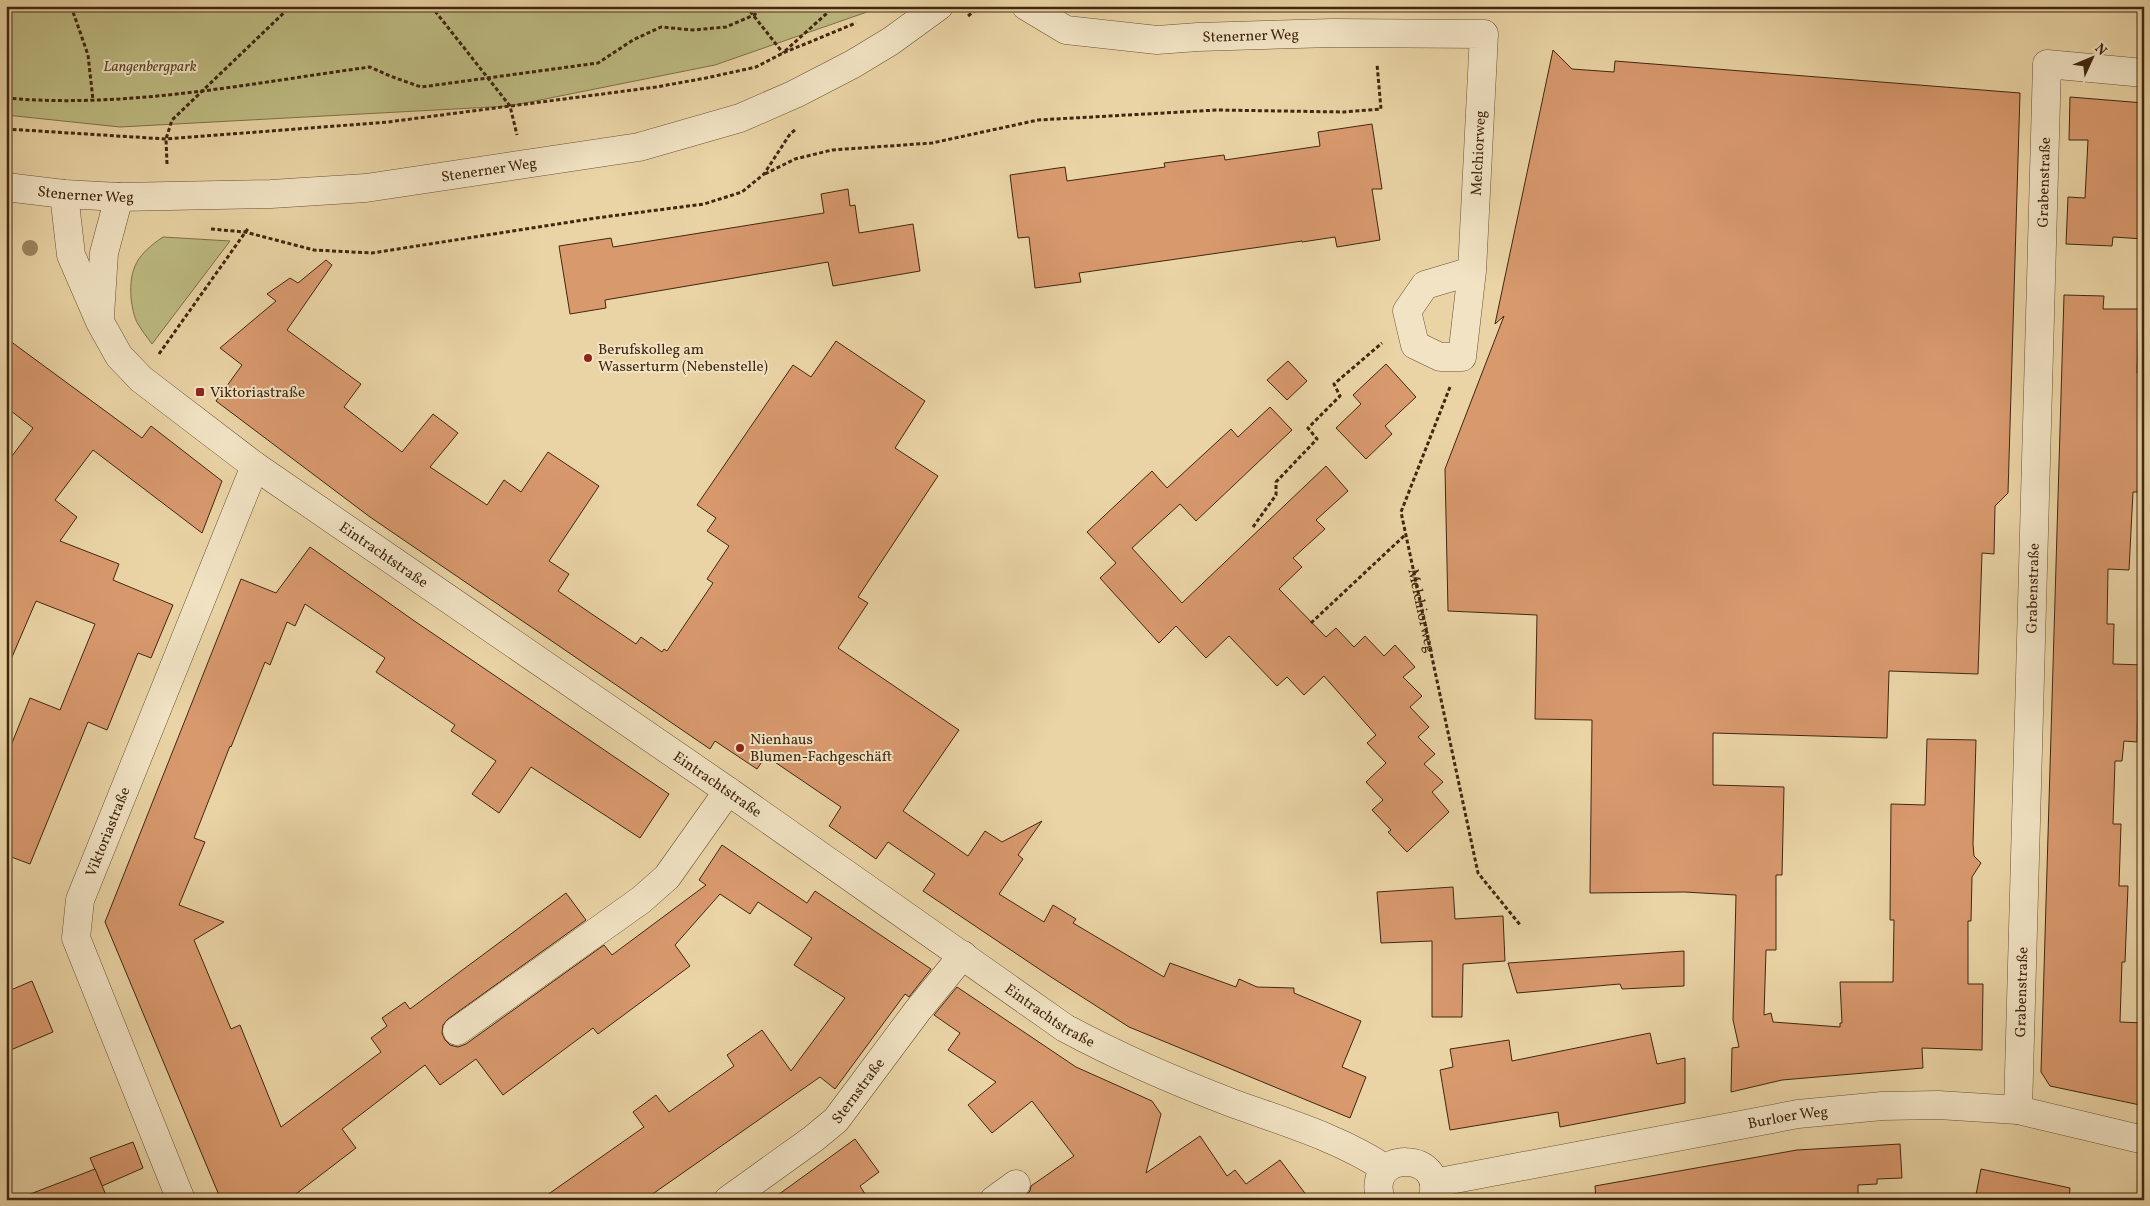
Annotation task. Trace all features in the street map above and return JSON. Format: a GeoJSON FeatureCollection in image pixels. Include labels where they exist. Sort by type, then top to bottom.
{"type":"FeatureCollection","features":[{"type":"Feature","properties":{"kind":"street","name":"Stenerner Weg"},"geometry":{"type":"LineString","coordinates":[[6,187],[64,194],[119,197],[271,194],[366,188],[639,147],[740,118],[795,94],[853,64],[891,41],[939,6]]}},
{"type":"Feature","properties":{"kind":"street","name":"Stenerner Weg"},"geometry":{"type":"LineString","coordinates":[[1026,6],[1066,30],[1157,40],[1198,36],[1375,33],[1484,34]]}},
{"type":"Feature","properties":{"kind":"street","name":"Melchiorweg"},"geometry":{"type":"LineString","coordinates":[[1462,357],[1472,271],[1484,34]]}},
{"type":"Feature","properties":{"kind":"street","name":"Grabenstraße"},"geometry":{"type":"LineString","coordinates":[[2018,1110],[2047,64],[2144,73]]}},
{"type":"Feature","properties":{"kind":"street","name":"Eintrachtstraße"},"geometry":{"type":"LineString","coordinates":[[64,194],[71,255],[100,322],[119,356],[141,379],[256,466],[728,791],[1065,1028],[1167,1079],[1324,1137],[1367,1156],[1386,1169]]}},
{"type":"Feature","properties":{"kind":"street"},"geometry":{"type":"LineString","coordinates":[[100,322],[104,253],[119,197]]}},
{"type":"Feature","properties":{"kind":"street"},"geometry":{"type":"LineString","coordinates":[[1462,357],[1440,357],[1415,345],[1407,311],[1425,285],[1472,271]]}},
{"type":"Feature","properties":{"kind":"street","name":"Viktoriastraße"},"geometry":{"type":"LineString","coordinates":[[181,1200],[76,938],[80,900],[256,466]]}},
{"type":"Feature","properties":{"kind":"street"},"geometry":{"type":"LineString","coordinates":[[457,1031],[641,900],[666,877],[728,791]]}},
{"type":"Feature","properties":{"kind":"street","name":"Sternstraße"},"geometry":{"type":"LineString","coordinates":[[728,1200],[813,1139],[836,1120],[918,1010],[963,955]]}},
{"type":"Feature","properties":{"kind":"street","name":"Burloer Weg"},"geometry":{"type":"LineString","coordinates":[[1433,1191],[1798,1114],[1882,1106],[1938,1105],[2018,1110],[2144,1140]]}},
{"type":"Feature","properties":{"kind":"street"},"geometry":{"type":"LineString","coordinates":[[1381,1200],[1378,1192],[1379,1180],[1386,1169],[1394,1163],[1404,1161],[1414,1162],[1423,1166],[1430,1173],[1433,1191]]}},
{"type":"Feature","properties":{"kind":"street"},"geometry":{"type":"LineString","coordinates":[[994,1200],[1016,1184]]}},
{"type":"Feature","properties":{"kind":"path"},"geometry":{"type":"LineString","coordinates":[[71,6],[88,55],[93,100]]}},
{"type":"Feature","properties":{"kind":"path"},"geometry":{"type":"LineString","coordinates":[[169,196],[166,139],[172,120],[201,90],[291,6]]}},
{"type":"Feature","properties":{"kind":"path"},"geometry":{"type":"LineString","coordinates":[[431,6],[510,106],[525,164]]}},
{"type":"Feature","properties":{"kind":"path"},"geometry":{"type":"LineString","coordinates":[[746,6],[783,53]]}},
{"type":"Feature","properties":{"kind":"path"},"geometry":{"type":"LineString","coordinates":[[6,136],[7,98],[93,100],[201,90],[370,67],[421,87],[598,63],[633,40],[661,27],[693,30],[726,28],[754,15],[765,6]]}},
{"type":"Feature","properties":{"kind":"path"},"geometry":{"type":"LineString","coordinates":[[783,53],[835,6]]}},
{"type":"Feature","properties":{"kind":"path"},"geometry":{"type":"LineString","coordinates":[[7,128],[166,139],[388,122],[656,87],[706,78],[756,67],[783,53],[859,22]]}},
{"type":"Feature","properties":{"kind":"path"},"geometry":{"type":"LineString","coordinates":[[764,174],[795,159],[832,150],[932,143],[1038,120],[1217,110],[1344,112],[1381,109],[1375,33]]}},
{"type":"Feature","properties":{"kind":"path"},"geometry":{"type":"LineString","coordinates":[[141,379],[271,194]]}},
{"type":"Feature","properties":{"kind":"path"},"geometry":{"type":"LineString","coordinates":[[1253,527],[1276,495],[1276,482],[1316,440],[1308,428],[1340,396],[1334,384],[1409,320]]}},
{"type":"Feature","properties":{"kind":"path","name":"Melchiorweg"},"geometry":{"type":"LineString","coordinates":[[1462,357],[1401,512],[1478,873],[1522,926]]}},
{"type":"Feature","properties":{"kind":"path"},"geometry":{"type":"LineString","coordinates":[[1311,623],[1406,534]]}},
{"type":"Feature","properties":{"kind":"green space","name":"Langenbergpark"},"geometry":{"type":"Polygon","coordinates":[[[6,6],[875,6],[867,12],[715,65],[510,106],[120,127],[6,115],[6,6]]]}},
{"type":"Feature","properties":{"kind":"green space"},"geometry":{"type":"Polygon","coordinates":[[[163,237],[230,241],[152,344],[134,315],[131,287],[137,262],[147,249],[163,237]]]}},
{"type":"Feature","properties":{"kind":"building"},"geometry":{"type":"Polygon","coordinates":[[[1553,50],[1572,69],[1614,72],[1615,61],[2020,93],[2008,493],[1995,506],[1994,554],[1982,553],[1978,674],[1889,671],[1887,738],[1713,733],[1713,785],[1784,787],[1782,875],[1776,875],[1776,950],[1766,950],[1764,1015],[1771,1013],[1773,1022],[1840,1027],[1840,1023],[1842,1023],[1840,982],[1893,982],[1894,920],[1890,920],[1891,804],[1925,805],[1927,739],[1976,740],[1973,844],[1974,856],[1981,863],[1972,877],[1971,921],[1968,921],[1968,984],[1983,984],[1982,1050],[1922,1048],[1923,1068],[1782,1080],[1731,1092],[1732,1048],[1739,1047],[1733,1020],[1736,895],[1685,892],[1590,893],[1592,720],[1535,719],[1537,615],[1448,611],[1445,469],[1504,316],[1495,324],[1553,50]]]}},
{"type":"Feature","properties":{"kind":"building"},"geometry":{"type":"Polygon","coordinates":[[[2070,97],[2144,103],[2144,239],[2113,237],[2112,246],[2066,244],[2068,197],[2085,198],[2088,140],[2069,140],[2070,97]]]}},
{"type":"Feature","properties":{"kind":"building"},"geometry":{"type":"Polygon","coordinates":[[[1372,124],[1382,189],[1372,189],[1380,240],[1337,247],[1335,237],[1302,241],[1079,273],[1081,282],[1035,288],[1029,237],[1018,238],[1010,175],[1065,167],[1067,181],[1165,167],[1164,163],[1224,155],[1225,160],[1320,146],[1318,132],[1372,124]]]}},
{"type":"Feature","properties":{"kind":"building"},"geometry":{"type":"Polygon","coordinates":[[[848,189],[850,206],[855,205],[859,233],[913,224],[920,271],[833,286],[828,262],[605,300],[606,308],[570,314],[559,246],[611,238],[613,247],[824,213],[821,194],[848,189]]]}},
{"type":"Feature","properties":{"kind":"building"},"geometry":{"type":"Polygon","coordinates":[[[326,260],[332,265],[287,330],[361,384],[344,407],[402,452],[433,414],[458,433],[430,467],[487,505],[504,480],[521,492],[548,452],[599,486],[549,561],[569,574],[558,591],[636,644],[641,637],[662,652],[664,649],[667,651],[713,583],[707,579],[729,546],[707,531],[716,518],[697,505],[793,365],[811,377],[836,341],[925,401],[895,448],[938,476],[858,597],[868,603],[838,648],[959,730],[903,811],[968,856],[985,831],[1002,842],[1042,821],[1018,855],[1023,859],[999,894],[1044,922],[1053,905],[1076,919],[1073,923],[1164,977],[1170,963],[1236,987],[1239,979],[1257,987],[1294,988],[1294,993],[1361,1021],[1342,1067],[1366,1077],[1350,1118],[1129,1027],[923,891],[935,874],[888,842],[876,859],[829,826],[841,807],[766,756],[757,769],[715,741],[710,749],[370,517],[216,401],[242,365],[220,348],[276,301],[267,294],[290,278],[298,283],[326,260]]]}},
{"type":"Feature","properties":{"kind":"building"},"geometry":{"type":"Polygon","coordinates":[[[2064,295],[2104,296],[2103,309],[2139,309],[2137,373],[2144,373],[2144,492],[2133,492],[2129,570],[2108,569],[2107,624],[2114,624],[2113,664],[2144,665],[2144,700],[2138,700],[2137,742],[2124,741],[2122,761],[2115,761],[2113,824],[2121,824],[2119,886],[2128,886],[2125,962],[2122,962],[2120,1022],[2144,1023],[2144,1089],[2140,1105],[2050,1086],[2041,1072],[2064,295]]]}},
{"type":"Feature","properties":{"kind":"building"},"geometry":{"type":"Polygon","coordinates":[[[6,338],[142,438],[151,426],[222,481],[202,533],[93,450],[55,500],[77,517],[60,541],[119,564],[113,580],[173,605],[151,658],[138,653],[107,730],[88,722],[30,864],[6,855],[6,758],[30,698],[60,710],[95,624],[36,601],[6,671],[6,464],[33,428],[6,407],[6,338]]]}},
{"type":"Feature","properties":{"kind":"building"},"geometry":{"type":"Polygon","coordinates":[[[1288,361],[1307,381],[1287,400],[1267,380],[1288,361]]]}},
{"type":"Feature","properties":{"kind":"building"},"geometry":{"type":"Polygon","coordinates":[[[1386,364],[1416,397],[1385,426],[1392,434],[1366,459],[1336,428],[1361,404],[1353,395],[1386,364]]]}},
{"type":"Feature","properties":{"kind":"building"},"geometry":{"type":"Polygon","coordinates":[[[1270,407],[1292,430],[1196,521],[1180,504],[1132,548],[1182,603],[1326,466],[1348,491],[1316,520],[1325,529],[1293,558],[1302,567],[1279,589],[1326,637],[1336,628],[1354,647],[1365,636],[1384,656],[1395,645],[1415,667],[1403,677],[1422,696],[1410,707],[1429,727],[1418,737],[1435,754],[1424,764],[1443,782],[1432,792],[1449,812],[1407,852],[1388,832],[1391,830],[1372,810],[1383,800],[1366,782],[1386,763],[1367,743],[1376,735],[1324,676],[1304,695],[1287,677],[1277,686],[1229,636],[1206,658],[1176,626],[1159,643],[1100,578],[1116,563],[1087,532],[1152,471],[1167,488],[1231,429],[1238,437],[1270,407]]]}},
{"type":"Feature","properties":{"kind":"building"},"geometry":{"type":"Polygon","coordinates":[[[310,547],[413,620],[669,794],[640,838],[531,767],[499,813],[472,794],[496,761],[451,731],[455,725],[376,672],[385,658],[305,604],[295,626],[287,622],[270,665],[265,662],[194,838],[205,842],[179,905],[224,922],[194,940],[231,1029],[240,1025],[281,1127],[381,1052],[371,1038],[387,1026],[382,1018],[405,1002],[410,1009],[566,893],[586,920],[448,1019],[443,1025],[442,1033],[450,1045],[458,1047],[466,1044],[604,945],[612,955],[706,885],[699,880],[722,845],[807,903],[815,891],[931,969],[909,997],[905,994],[835,1089],[820,1077],[644,1200],[540,1200],[644,1127],[633,1112],[656,1095],[669,1112],[734,1066],[727,1055],[762,1030],[791,1071],[845,998],[794,965],[812,938],[758,902],[750,914],[720,894],[675,945],[690,966],[598,1034],[593,1028],[503,1095],[476,1059],[440,1085],[425,1065],[342,1129],[356,1148],[288,1200],[221,1200],[105,922],[241,579],[276,593],[310,547]]]}},
{"type":"Feature","properties":{"kind":"building"},"geometry":{"type":"Polygon","coordinates":[[[1453,887],[1455,919],[1503,916],[1505,961],[1463,964],[1462,1017],[1432,1017],[1432,941],[1381,943],[1377,892],[1453,887]]]}},
{"type":"Feature","properties":{"kind":"building"},"geometry":{"type":"Polygon","coordinates":[[[1684,951],[1684,986],[1622,989],[1620,984],[1517,993],[1508,963],[1684,951]]]}},
{"type":"Feature","properties":{"kind":"building"},"geometry":{"type":"Polygon","coordinates":[[[32,981],[53,1032],[6,1052],[6,992],[32,981]]]}},
{"type":"Feature","properties":{"kind":"building"},"geometry":{"type":"Polygon","coordinates":[[[957,987],[1076,1067],[1152,1101],[1161,1114],[1146,1173],[1200,1136],[1227,1176],[1235,1170],[1246,1184],[1280,1160],[1310,1200],[1021,1200],[1030,1191],[1031,1186],[1074,1156],[1032,1101],[992,1133],[968,1105],[996,1082],[948,1050],[960,1033],[934,1015],[957,987]]]}},
{"type":"Feature","properties":{"kind":"building"},"geometry":{"type":"Polygon","coordinates":[[[1650,1033],[1657,1064],[1685,1058],[1685,1103],[1560,1127],[1558,1112],[1450,1130],[1440,1070],[1453,1067],[1450,1049],[1509,1040],[1512,1061],[1650,1033]]]}},
{"type":"Feature","properties":{"kind":"building"},"geometry":{"type":"Polygon","coordinates":[[[855,1139],[879,1172],[860,1186],[869,1200],[771,1200],[855,1139]]]}},
{"type":"Feature","properties":{"kind":"building"},"geometry":{"type":"Polygon","coordinates":[[[133,1142],[143,1168],[102,1186],[90,1158],[133,1142]]]}},
{"type":"Feature","properties":{"kind":"building"},"geometry":{"type":"Polygon","coordinates":[[[1900,1144],[1902,1178],[1877,1179],[1877,1184],[1858,1185],[1858,1200],[1596,1200],[1595,1186],[1797,1150],[1900,1144]]]}},
{"type":"Feature","properties":{"kind":"building"},"geometry":{"type":"Polygon","coordinates":[[[95,1169],[108,1200],[20,1200],[20,1198],[95,1169]]]}},
{"type":"Feature","properties":{"kind":"building"},"geometry":{"type":"Polygon","coordinates":[[[1981,1169],[2070,1188],[2069,1200],[1975,1200],[1981,1169]]]}},
{"type":"Feature","properties":{"kind":"place","name":"Berufskolleg am Wasserturm (Nebenstelle)"},"geometry":{"type":"Point","coordinates":[588,358]}},
{"type":"Feature","properties":{"kind":"place","name":"Viktoriastraße"},"geometry":{"type":"Point","coordinates":[200,392]}},
{"type":"Feature","properties":{"kind":"place","name":"Nienhaus Blumen-Fachgeschäft"},"geometry":{"type":"Point","coordinates":[740,748]}}]}
